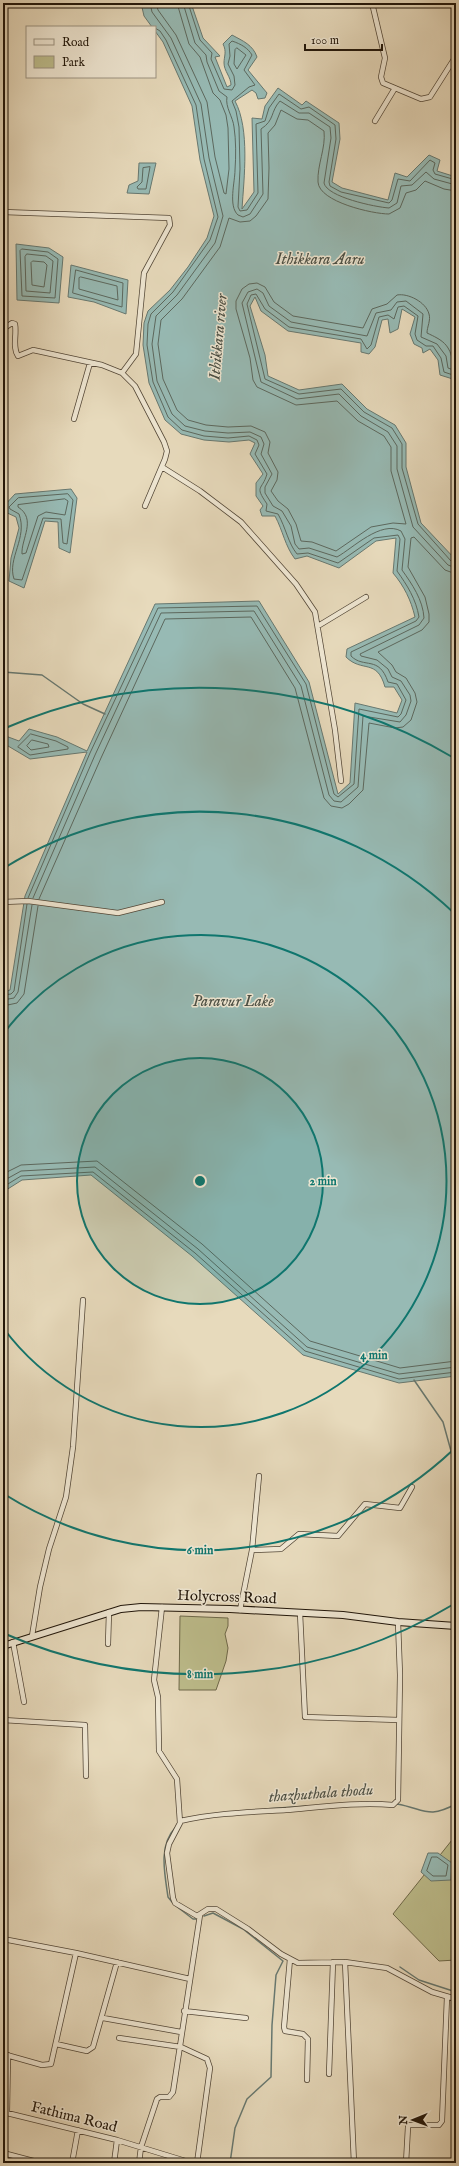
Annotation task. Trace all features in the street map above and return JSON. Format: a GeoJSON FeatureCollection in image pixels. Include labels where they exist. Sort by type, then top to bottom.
{"type":"FeatureCollection","features":[{"type":"Feature","properties":{"kind":"main road","name":"Holycross Road"},"geometry":{"type":"LineString","coordinates":[[3,1646],[121,1609],[162,1607],[343,1615],[398,1622],[456,1626]]}},
{"type":"Feature","properties":{"kind":"street"},"geometry":{"type":"LineString","coordinates":[[372,3],[385,58],[381,81],[421,99],[430,97],[456,56]]}},
{"type":"Feature","properties":{"kind":"street"},"geometry":{"type":"LineString","coordinates":[[375,121],[394,88]]}},
{"type":"Feature","properties":{"kind":"street"},"geometry":{"type":"LineString","coordinates":[[3,212],[169,218],[170,225],[156,248],[144,273],[136,354],[122,373]]}},
{"type":"Feature","properties":{"kind":"street"},"geometry":{"type":"LineString","coordinates":[[3,329],[13,323],[15,324],[15,349],[17,355],[33,350],[90,363],[122,373],[135,386],[164,442],[167,454],[145,506]]}},
{"type":"Feature","properties":{"kind":"street"},"geometry":{"type":"LineString","coordinates":[[74,419],[90,363]]}},
{"type":"Feature","properties":{"kind":"street"},"geometry":{"type":"LineString","coordinates":[[162,467],[200,491],[241,522],[296,584],[315,612],[335,730],[341,781]]}},
{"type":"Feature","properties":{"kind":"street"},"geometry":{"type":"LineString","coordinates":[[318,626],[366,597]]}},
{"type":"Feature","properties":{"kind":"street"},"geometry":{"type":"LineString","coordinates":[[3,902],[28,901],[118,913],[162,902]]}},
{"type":"Feature","properties":{"kind":"street"},"geometry":{"type":"LineString","coordinates":[[32,1636],[48,1549],[66,1497],[73,1447],[83,1300]]}},
{"type":"Feature","properties":{"kind":"street"},"geometry":{"type":"LineString","coordinates":[[240,1610],[252,1550],[259,1476]]}},
{"type":"Feature","properties":{"kind":"street"},"geometry":{"type":"LineString","coordinates":[[252,1550],[281,1549],[299,1534],[338,1536],[365,1504],[400,1508],[412,1487]]}},
{"type":"Feature","properties":{"kind":"street"},"geometry":{"type":"LineString","coordinates":[[162,1607],[154,1680],[158,1697],[159,1751],[177,1779],[180,1826],[168,1849],[172,1893],[175,1903],[192,1914],[200,1915],[208,1909],[216,1909],[298,1963],[309,1964],[345,1962],[387,1968],[432,1992],[456,1999]]}},
{"type":"Feature","properties":{"kind":"street"},"geometry":{"type":"LineString","coordinates":[[108,1644],[109,1612]]}},
{"type":"Feature","properties":{"kind":"street"},"geometry":{"type":"LineString","coordinates":[[300,1613],[305,1717],[398,1720]]}},
{"type":"Feature","properties":{"kind":"street"},"geometry":{"type":"LineString","coordinates":[[180,1821],[254,1811],[344,1805],[393,1805],[398,1801],[400,1783],[398,1720],[400,1675],[398,1622]]}},
{"type":"Feature","properties":{"kind":"street"},"geometry":{"type":"LineString","coordinates":[[13,1642],[24,1702]]}},
{"type":"Feature","properties":{"kind":"street"},"geometry":{"type":"LineString","coordinates":[[3,1720],[85,1725],[86,1776]]}},
{"type":"Feature","properties":{"kind":"street"},"geometry":{"type":"LineString","coordinates":[[139,2163],[141,2147],[157,2099],[160,2096],[172,2096],[181,2047],[181,2032],[184,2011],[200,1915]]}},
{"type":"Feature","properties":{"kind":"street"},"geometry":{"type":"LineString","coordinates":[[3,1939],[76,1953],[190,1979]]}},
{"type":"Feature","properties":{"kind":"street"},"geometry":{"type":"LineString","coordinates":[[6,2055],[48,2066],[53,2060],[76,1953]]}},
{"type":"Feature","properties":{"kind":"street"},"geometry":{"type":"LineString","coordinates":[[290,1959],[284,2027],[285,2031],[303,2034],[308,2039],[308,2080]]}},
{"type":"Feature","properties":{"kind":"street"},"geometry":{"type":"LineString","coordinates":[[56,2044],[91,2050],[95,2044],[103,2018],[117,1962]]}},
{"type":"Feature","properties":{"kind":"street"},"geometry":{"type":"LineString","coordinates":[[329,2074],[333,1962]]}},
{"type":"Feature","properties":{"kind":"street"},"geometry":{"type":"LineString","coordinates":[[345,1962],[354,2163]]}},
{"type":"Feature","properties":{"kind":"street"},"geometry":{"type":"LineString","coordinates":[[406,2163],[408,2127],[413,2125],[439,2125],[442,2121],[447,1997]]}},
{"type":"Feature","properties":{"kind":"street"},"geometry":{"type":"LineString","coordinates":[[184,2011],[246,2018]]}},
{"type":"Feature","properties":{"kind":"street"},"geometry":{"type":"LineString","coordinates":[[103,2018],[181,2032]]}},
{"type":"Feature","properties":{"kind":"street"},"geometry":{"type":"LineString","coordinates":[[119,2038],[181,2047],[207,2059],[209,2063],[197,2163]]}},
{"type":"Feature","properties":{"kind":"street","name":"Fathima Road"},"geometry":{"type":"LineString","coordinates":[[6,2055],[7,2113],[117,2140],[192,2163]]}},
{"type":"Feature","properties":{"kind":"street"},"geometry":{"type":"LineString","coordinates":[[72,2163],[78,2130]]}},
{"type":"Feature","properties":{"kind":"street"},"geometry":{"type":"LineString","coordinates":[[114,2163],[117,2140]]}},
{"type":"Feature","properties":{"kind":"street"},"geometry":{"type":"LineString","coordinates":[[3,2153],[41,2163]]}},
{"type":"Feature","properties":{"kind":"green space"},"geometry":{"type":"Polygon","coordinates":[[[180,1616],[228,1618],[228,1626],[225,1634],[228,1648],[226,1661],[216,1690],[179,1690],[180,1616]]]}},
{"type":"Feature","properties":{"kind":"green space"},"geometry":{"type":"Polygon","coordinates":[[[456,1835],[456,1960],[439,1961],[393,1914],[456,1835]]]}},
{"type":"Feature","properties":{"kind":"water","name":"Paravur Lake"},"geometry":{"type":"Polygon","coordinates":[[[141,3],[191,3],[203,38],[220,56],[215,57],[227,87],[231,85],[224,66],[225,52],[223,44],[232,35],[253,49],[257,57],[248,70],[267,93],[265,98],[258,99],[256,93],[252,90],[235,101],[240,112],[243,125],[245,154],[242,209],[254,192],[252,118],[262,119],[265,106],[278,88],[302,105],[306,101],[339,123],[340,139],[332,182],[342,188],[388,200],[395,173],[407,177],[429,155],[440,160],[437,171],[456,177],[456,380],[440,375],[438,360],[430,349],[423,353],[422,348],[414,344],[410,334],[415,317],[402,309],[398,329],[390,333],[388,319],[382,320],[375,347],[369,354],[361,352],[361,343],[288,331],[261,311],[255,297],[250,306],[265,355],[268,376],[299,390],[342,384],[367,409],[395,425],[406,443],[406,467],[421,523],[456,560],[456,1376],[399,1383],[303,1355],[192,1256],[91,1175],[22,1180],[3,1192],[3,992],[10,990],[25,896],[87,752],[30,759],[3,743],[3,735],[19,741],[29,729],[57,737],[87,751],[155,604],[259,601],[309,682],[338,794],[350,783],[355,703],[397,713],[402,700],[394,687],[385,687],[378,672],[352,662],[346,657],[347,649],[415,617],[407,594],[393,573],[396,538],[376,541],[339,568],[307,556],[295,559],[289,549],[275,516],[262,516],[260,510],[263,506],[256,496],[256,483],[263,474],[250,454],[255,443],[249,440],[229,442],[204,440],[181,434],[165,420],[149,383],[143,345],[144,323],[148,311],[170,290],[188,267],[207,238],[214,216],[200,160],[192,106],[163,42],[156,32],[156,26],[151,26],[144,16],[141,3]]]}},
{"type":"Feature","properties":{"kind":"water"},"geometry":{"type":"Polygon","coordinates":[[[139,163],[156,163],[149,194],[127,193],[129,185],[138,181],[139,163]]]}},
{"type":"Feature","properties":{"kind":"water"},"geometry":{"type":"Polygon","coordinates":[[[16,244],[49,248],[63,257],[59,303],[17,300],[16,244]]]}},
{"type":"Feature","properties":{"kind":"water"},"geometry":{"type":"Polygon","coordinates":[[[71,265],[128,280],[126,314],[94,302],[68,297],[71,265]]]}},
{"type":"Feature","properties":{"kind":"water"},"geometry":{"type":"Polygon","coordinates":[[[71,489],[77,498],[70,553],[59,548],[58,522],[45,521],[24,588],[9,581],[11,558],[19,528],[16,517],[3,511],[3,507],[15,494],[71,489]]]}},
{"type":"Feature","properties":{"kind":"water"},"geometry":{"type":"Polygon","coordinates":[[[428,1853],[438,1853],[452,1863],[451,1880],[431,1881],[421,1872],[428,1853]]]}},
{"type":"Feature","properties":{"kind":"waterway"},"geometry":{"type":"LineString","coordinates":[[3,672],[42,675],[83,704],[105,714]]}},
{"type":"Feature","properties":{"kind":"waterway","name":"thazhuthala thodu"},"geometry":{"type":"LineString","coordinates":[[414,1380],[443,1422],[456,1469]]}},
{"type":"Feature","properties":{"kind":"waterway","name":"thazhuthala thodu"},"geometry":{"type":"LineString","coordinates":[[367,1802],[389,1803]]}},
{"type":"Feature","properties":{"kind":"waterway","name":"thazhuthala thodu"},"geometry":{"type":"LineString","coordinates":[[397,1804],[426,1812],[447,1809],[456,1804]]}},
{"type":"Feature","properties":{"kind":"waterway","name":"thazhuthala thodu"},"geometry":{"type":"LineString","coordinates":[[265,1809],[307,1806]]}},
{"type":"Feature","properties":{"kind":"waterway"},"geometry":{"type":"LineString","coordinates":[[172,1902],[168,1897],[164,1861],[166,1843],[175,1828]]}},
{"type":"Feature","properties":{"kind":"waterway"},"geometry":{"type":"LineString","coordinates":[[176,1906],[193,1919],[196,1919]]}},
{"type":"Feature","properties":{"kind":"waterway"},"geometry":{"type":"LineString","coordinates":[[204,1916],[213,1913],[243,1929],[283,1961],[276,1975],[272,2025],[271,2077],[247,2099],[235,2128],[230,2163]]}},
{"type":"Feature","properties":{"kind":"waterway"},"geometry":{"type":"LineString","coordinates":[[400,1967],[419,1980],[456,1992]]}},
{"type":"Feature","properties":{"kind":"water label","name":"Ithikkara Aaru"},"geometry":{"type":"Point","coordinates":[320,260]}},
{"type":"Feature","properties":{"kind":"water label","name":"Ithikkara river"},"geometry":{"type":"Point","coordinates":[219,337]}}]}
